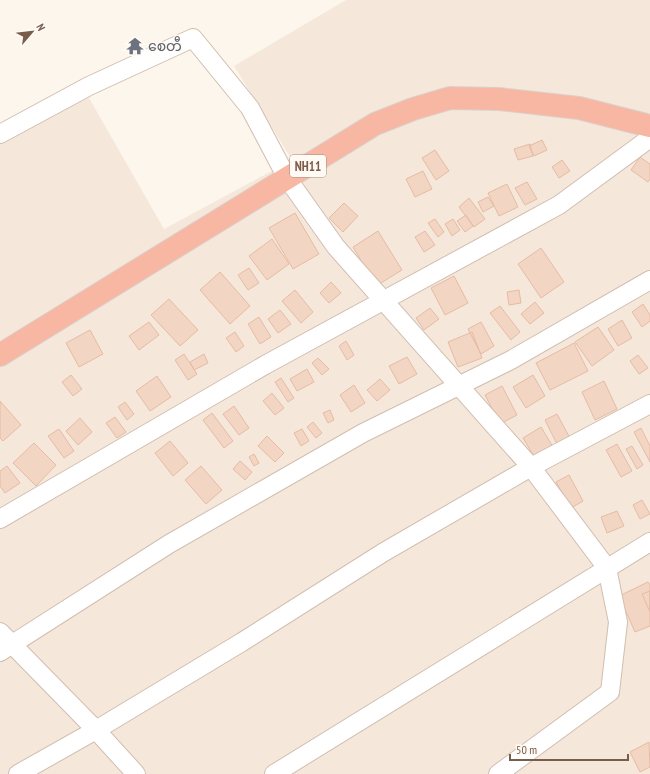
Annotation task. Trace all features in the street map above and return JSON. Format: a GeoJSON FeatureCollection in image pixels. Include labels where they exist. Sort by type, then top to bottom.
{"type":"FeatureCollection","features":[{"type":"Feature","properties":{"kind":"highway","name":"NH11"},"geometry":{"type":"LineString","coordinates":[[0,355],[375,124],[413,109],[450,98],[499,99],[579,108],[650,126]]}},
{"type":"Feature","properties":{"kind":"street"},"geometry":{"type":"LineString","coordinates":[[0,134],[89,86],[193,38],[250,108],[287,178],[336,247],[385,300],[531,467],[607,568],[618,622],[610,692],[498,774]]}},
{"type":"Feature","properties":{"kind":"street"},"geometry":{"type":"LineString","coordinates":[[0,519],[264,365],[559,205],[650,138]]}},
{"type":"Feature","properties":{"kind":"street"},"geometry":{"type":"LineString","coordinates":[[136,774],[96,730],[4,643],[183,536],[363,433],[511,360],[650,280]]}},
{"type":"Feature","properties":{"kind":"street"},"geometry":{"type":"LineString","coordinates":[[18,774],[96,730],[242,642],[384,552],[531,467],[650,404]]}},
{"type":"Feature","properties":{"kind":"street"},"geometry":{"type":"LineString","coordinates":[[274,774],[650,542]]}},
{"type":"Feature","properties":{"kind":"shaded area"},"geometry":{"type":"Polygon","coordinates":[[[346,0],[650,0],[650,774],[0,774],[0,140],[89,98],[164,229],[292,160],[234,66],[346,0]]]}},
{"type":"Feature","properties":{"kind":"building"},"geometry":{"type":"Polygon","coordinates":[[[542,140],[547,150],[534,156],[529,146],[542,140]]]}},
{"type":"Feature","properties":{"kind":"building"},"geometry":{"type":"Polygon","coordinates":[[[530,144],[533,156],[518,160],[514,149],[530,144]]]}},
{"type":"Feature","properties":{"kind":"building"},"geometry":{"type":"Polygon","coordinates":[[[435,150],[449,171],[436,180],[422,158],[435,150]]]}},
{"type":"Feature","properties":{"kind":"building"},"geometry":{"type":"Polygon","coordinates":[[[640,157],[650,164],[650,179],[648,182],[631,170],[640,157]]]}},
{"type":"Feature","properties":{"kind":"building"},"geometry":{"type":"Polygon","coordinates":[[[562,160],[570,171],[559,178],[552,167],[562,160]]]}},
{"type":"Feature","properties":{"kind":"building"},"geometry":{"type":"Polygon","coordinates":[[[423,171],[432,189],[415,197],[406,179],[423,171]]]}},
{"type":"Feature","properties":{"kind":"building"},"geometry":{"type":"Polygon","coordinates":[[[527,182],[537,199],[525,205],[515,188],[527,182]]]}},
{"type":"Feature","properties":{"kind":"building"},"geometry":{"type":"Polygon","coordinates":[[[507,184],[518,207],[499,216],[488,193],[507,184]]]}},
{"type":"Feature","properties":{"kind":"building"},"geometry":{"type":"Polygon","coordinates":[[[488,197],[494,206],[483,212],[478,202],[488,197]]]}},
{"type":"Feature","properties":{"kind":"building"},"geometry":{"type":"Polygon","coordinates":[[[469,198],[485,219],[474,227],[459,207],[469,198]]]}},
{"type":"Feature","properties":{"kind":"building"},"geometry":{"type":"Polygon","coordinates":[[[344,203],[358,216],[343,232],[329,218],[344,203]]]}},
{"type":"Feature","properties":{"kind":"building"},"geometry":{"type":"Polygon","coordinates":[[[295,213],[319,254],[293,269],[269,228],[295,213]]]}},
{"type":"Feature","properties":{"kind":"building"},"geometry":{"type":"Polygon","coordinates":[[[466,215],[473,226],[465,232],[457,221],[466,215]]]}},
{"type":"Feature","properties":{"kind":"building"},"geometry":{"type":"Polygon","coordinates":[[[435,219],[444,232],[438,237],[428,223],[435,219]]]}},
{"type":"Feature","properties":{"kind":"building"},"geometry":{"type":"Polygon","coordinates":[[[453,219],[460,230],[452,236],[445,224],[453,219]]]}},
{"type":"Feature","properties":{"kind":"building"},"geometry":{"type":"Polygon","coordinates":[[[378,231],[402,270],[376,286],[353,247],[378,231]]]}},
{"type":"Feature","properties":{"kind":"building"},"geometry":{"type":"Polygon","coordinates":[[[425,231],[435,245],[424,252],[415,237],[425,231]]]}},
{"type":"Feature","properties":{"kind":"building"},"geometry":{"type":"Polygon","coordinates":[[[272,239],[289,264],[267,280],[249,256],[272,239]]]}},
{"type":"Feature","properties":{"kind":"building"},"geometry":{"type":"Polygon","coordinates":[[[541,248],[564,282],[541,298],[518,264],[541,248]]]}},
{"type":"Feature","properties":{"kind":"building"},"geometry":{"type":"Polygon","coordinates":[[[249,268],[259,283],[248,290],[238,275],[249,268]]]}},
{"type":"Feature","properties":{"kind":"building"},"geometry":{"type":"Polygon","coordinates":[[[220,272],[250,306],[230,324],[200,290],[220,272]]]}},
{"type":"Feature","properties":{"kind":"building"},"geometry":{"type":"Polygon","coordinates":[[[454,276],[468,303],[445,315],[431,288],[454,276]]]}},
{"type":"Feature","properties":{"kind":"building"},"geometry":{"type":"Polygon","coordinates":[[[331,282],[341,293],[329,303],[320,293],[331,282]]]}},
{"type":"Feature","properties":{"kind":"building"},"geometry":{"type":"Polygon","coordinates":[[[295,290],[313,312],[301,323],[282,301],[295,290]]]}},
{"type":"Feature","properties":{"kind":"building"},"geometry":{"type":"Polygon","coordinates":[[[519,290],[521,303],[509,305],[507,292],[519,290]]]}},
{"type":"Feature","properties":{"kind":"building"},"geometry":{"type":"Polygon","coordinates":[[[169,299],[198,330],[180,346],[151,315],[169,299]]]}},
{"type":"Feature","properties":{"kind":"building"},"geometry":{"type":"Polygon","coordinates":[[[535,302],[544,313],[530,324],[521,314],[535,302]]]}},
{"type":"Feature","properties":{"kind":"building"},"geometry":{"type":"Polygon","coordinates":[[[643,304],[650,315],[650,321],[642,327],[632,312],[643,304]]]}},
{"type":"Feature","properties":{"kind":"building"},"geometry":{"type":"Polygon","coordinates":[[[500,306],[520,332],[511,340],[490,313],[500,306]]]}},
{"type":"Feature","properties":{"kind":"building"},"geometry":{"type":"Polygon","coordinates":[[[430,308],[439,319],[424,330],[416,318],[430,308]]]}},
{"type":"Feature","properties":{"kind":"building"},"geometry":{"type":"Polygon","coordinates":[[[280,310],[291,324],[278,333],[268,319],[280,310]]]}},
{"type":"Feature","properties":{"kind":"building"},"geometry":{"type":"Polygon","coordinates":[[[259,317],[271,337],[260,344],[248,324],[259,317]]]}},
{"type":"Feature","properties":{"kind":"building"},"geometry":{"type":"Polygon","coordinates":[[[622,320],[632,338],[618,346],[608,329],[622,320]]]}},
{"type":"Feature","properties":{"kind":"building"},"geometry":{"type":"Polygon","coordinates":[[[149,322],[159,335],[139,350],[129,336],[149,322]]]}},
{"type":"Feature","properties":{"kind":"building"},"geometry":{"type":"Polygon","coordinates":[[[481,322],[494,346],[481,354],[468,329],[481,322]]]}},
{"type":"Feature","properties":{"kind":"building"},"geometry":{"type":"Polygon","coordinates":[[[598,327],[614,350],[592,366],[575,342],[598,327]]]}},
{"type":"Feature","properties":{"kind":"building"},"geometry":{"type":"Polygon","coordinates":[[[90,330],[103,354],[79,367],[66,343],[90,330]]]}},
{"type":"Feature","properties":{"kind":"building"},"geometry":{"type":"Polygon","coordinates":[[[235,332],[244,346],[236,352],[226,338],[235,332]]]}},
{"type":"Feature","properties":{"kind":"building"},"geometry":{"type":"Polygon","coordinates":[[[472,332],[482,358],[458,367],[448,342],[472,332]]]}},
{"type":"Feature","properties":{"kind":"building"},"geometry":{"type":"Polygon","coordinates":[[[346,341],[354,355],[347,360],[339,346],[346,341]]]}},
{"type":"Feature","properties":{"kind":"building"},"geometry":{"type":"Polygon","coordinates":[[[574,343],[588,371],[550,390],[536,363],[574,343]]]}},
{"type":"Feature","properties":{"kind":"building"},"geometry":{"type":"Polygon","coordinates":[[[184,354],[197,374],[188,380],[175,360],[184,354]]]}},
{"type":"Feature","properties":{"kind":"building"},"geometry":{"type":"Polygon","coordinates":[[[204,354],[208,363],[194,370],[190,362],[204,354]]]}},
{"type":"Feature","properties":{"kind":"building"},"geometry":{"type":"Polygon","coordinates":[[[638,355],[648,368],[639,374],[630,361],[638,355]]]}},
{"type":"Feature","properties":{"kind":"building"},"geometry":{"type":"Polygon","coordinates":[[[407,357],[417,374],[399,384],[389,366],[407,357]]]}},
{"type":"Feature","properties":{"kind":"building"},"geometry":{"type":"Polygon","coordinates":[[[318,358],[329,369],[322,375],[312,363],[318,358]]]}},
{"type":"Feature","properties":{"kind":"building"},"geometry":{"type":"Polygon","coordinates":[[[307,369],[314,382],[297,391],[290,379],[307,369]]]}},
{"type":"Feature","properties":{"kind":"building"},"geometry":{"type":"Polygon","coordinates":[[[71,375],[82,389],[73,396],[62,382],[71,375]]]}},
{"type":"Feature","properties":{"kind":"building"},"geometry":{"type":"Polygon","coordinates":[[[533,375],[545,396],[526,408],[513,387],[533,375]]]}},
{"type":"Feature","properties":{"kind":"building"},"geometry":{"type":"Polygon","coordinates":[[[157,376],[171,397],[150,411],[136,391],[157,376]]]}},
{"type":"Feature","properties":{"kind":"building"},"geometry":{"type":"Polygon","coordinates":[[[281,378],[294,398],[288,402],[275,382],[281,378]]]}},
{"type":"Feature","properties":{"kind":"building"},"geometry":{"type":"Polygon","coordinates":[[[380,379],[390,390],[377,401],[367,390],[380,379]]]}},
{"type":"Feature","properties":{"kind":"building"},"geometry":{"type":"Polygon","coordinates":[[[604,381],[617,409],[595,420],[582,392],[604,381]]]}},
{"type":"Feature","properties":{"kind":"building"},"geometry":{"type":"Polygon","coordinates":[[[354,385],[365,403],[351,412],[340,395],[354,385]]]}},
{"type":"Feature","properties":{"kind":"building"},"geometry":{"type":"Polygon","coordinates":[[[502,386],[517,415],[500,424],[485,395],[502,386]]]}},
{"type":"Feature","properties":{"kind":"building"},"geometry":{"type":"Polygon","coordinates":[[[272,393],[284,408],[275,415],[263,401],[272,393]]]}},
{"type":"Feature","properties":{"kind":"building"},"geometry":{"type":"Polygon","coordinates":[[[0,401],[21,425],[3,441],[0,438],[0,401]]]}},
{"type":"Feature","properties":{"kind":"building"},"geometry":{"type":"Polygon","coordinates":[[[125,402],[134,414],[127,420],[118,407],[125,402]]]}},
{"type":"Feature","properties":{"kind":"building"},"geometry":{"type":"Polygon","coordinates":[[[234,406],[249,428],[239,435],[223,414],[234,406]]]}},
{"type":"Feature","properties":{"kind":"building"},"geometry":{"type":"Polygon","coordinates":[[[330,410],[334,420],[328,423],[323,413],[330,410]]]}},
{"type":"Feature","properties":{"kind":"building"},"geometry":{"type":"Polygon","coordinates":[[[212,413],[233,441],[224,448],[203,420],[212,413]]]}},
{"type":"Feature","properties":{"kind":"building"},"geometry":{"type":"Polygon","coordinates":[[[557,414],[571,440],[558,446],[545,420],[557,414]]]}},
{"type":"Feature","properties":{"kind":"building"},"geometry":{"type":"Polygon","coordinates":[[[115,417],[126,432],[117,438],[106,423],[115,417]]]}},
{"type":"Feature","properties":{"kind":"building"},"geometry":{"type":"Polygon","coordinates":[[[80,418],[92,432],[78,445],[66,431],[80,418]]]}},
{"type":"Feature","properties":{"kind":"building"},"geometry":{"type":"Polygon","coordinates":[[[313,422],[322,433],[316,438],[307,427],[313,422]]]}},
{"type":"Feature","properties":{"kind":"building"},"geometry":{"type":"Polygon","coordinates":[[[541,427],[553,447],[535,458],[523,438],[541,427]]]}},
{"type":"Feature","properties":{"kind":"building"},"geometry":{"type":"Polygon","coordinates":[[[641,428],[650,446],[650,462],[634,432],[641,428]]]}},
{"type":"Feature","properties":{"kind":"building"},"geometry":{"type":"Polygon","coordinates":[[[59,429],[74,451],[64,458],[48,436],[59,429]]]}},
{"type":"Feature","properties":{"kind":"building"},"geometry":{"type":"Polygon","coordinates":[[[302,429],[309,441],[301,446],[294,433],[302,429]]]}},
{"type":"Feature","properties":{"kind":"building"},"geometry":{"type":"Polygon","coordinates":[[[267,436],[284,453],[275,462],[258,446],[267,436]]]}},
{"type":"Feature","properties":{"kind":"building"},"geometry":{"type":"Polygon","coordinates":[[[170,441],[188,463],[173,476],[155,453],[170,441]]]}},
{"type":"Feature","properties":{"kind":"building"},"geometry":{"type":"Polygon","coordinates":[[[34,443],[56,465],[36,486],[13,463],[34,443]]]}},
{"type":"Feature","properties":{"kind":"building"},"geometry":{"type":"Polygon","coordinates":[[[617,444],[632,471],[621,477],[606,450],[617,444]]]}},
{"type":"Feature","properties":{"kind":"building"},"geometry":{"type":"Polygon","coordinates":[[[632,446],[643,465],[637,469],[626,449],[632,446]]]}},
{"type":"Feature","properties":{"kind":"building"},"geometry":{"type":"Polygon","coordinates":[[[254,454],[259,463],[254,466],[249,457],[254,454]]]}},
{"type":"Feature","properties":{"kind":"building"},"geometry":{"type":"Polygon","coordinates":[[[240,461],[252,472],[245,480],[233,469],[240,461]]]}},
{"type":"Feature","properties":{"kind":"building"},"geometry":{"type":"Polygon","coordinates":[[[7,466],[20,483],[5,493],[0,486],[0,471],[7,466]]]}},
{"type":"Feature","properties":{"kind":"building"},"geometry":{"type":"Polygon","coordinates":[[[201,466],[222,490],[206,504],[185,480],[201,466]]]}},
{"type":"Feature","properties":{"kind":"building"},"geometry":{"type":"Polygon","coordinates":[[[569,475],[583,501],[571,508],[556,482],[569,475]]]}},
{"type":"Feature","properties":{"kind":"building"},"geometry":{"type":"Polygon","coordinates":[[[642,500],[650,514],[640,519],[633,505],[642,500]]]}},
{"type":"Feature","properties":{"kind":"building"},"geometry":{"type":"Polygon","coordinates":[[[617,511],[624,526],[607,533],[601,517],[617,511]]]}},
{"type":"Feature","properties":{"kind":"building"},"geometry":{"type":"Polygon","coordinates":[[[648,582],[650,585],[650,626],[635,632],[619,596],[648,582]]]}},
{"type":"Feature","properties":{"kind":"building"},"geometry":{"type":"Polygon","coordinates":[[[650,591],[650,612],[642,594],[650,591]]]}},
{"type":"Feature","properties":{"kind":"building"},"geometry":{"type":"Polygon","coordinates":[[[649,742],[650,767],[640,772],[630,752],[649,742]]]}},
{"type":"Feature","properties":{"kind":"place","name":"စေတီ"},"geometry":{"type":"Point","coordinates":[135,46]}}]}
